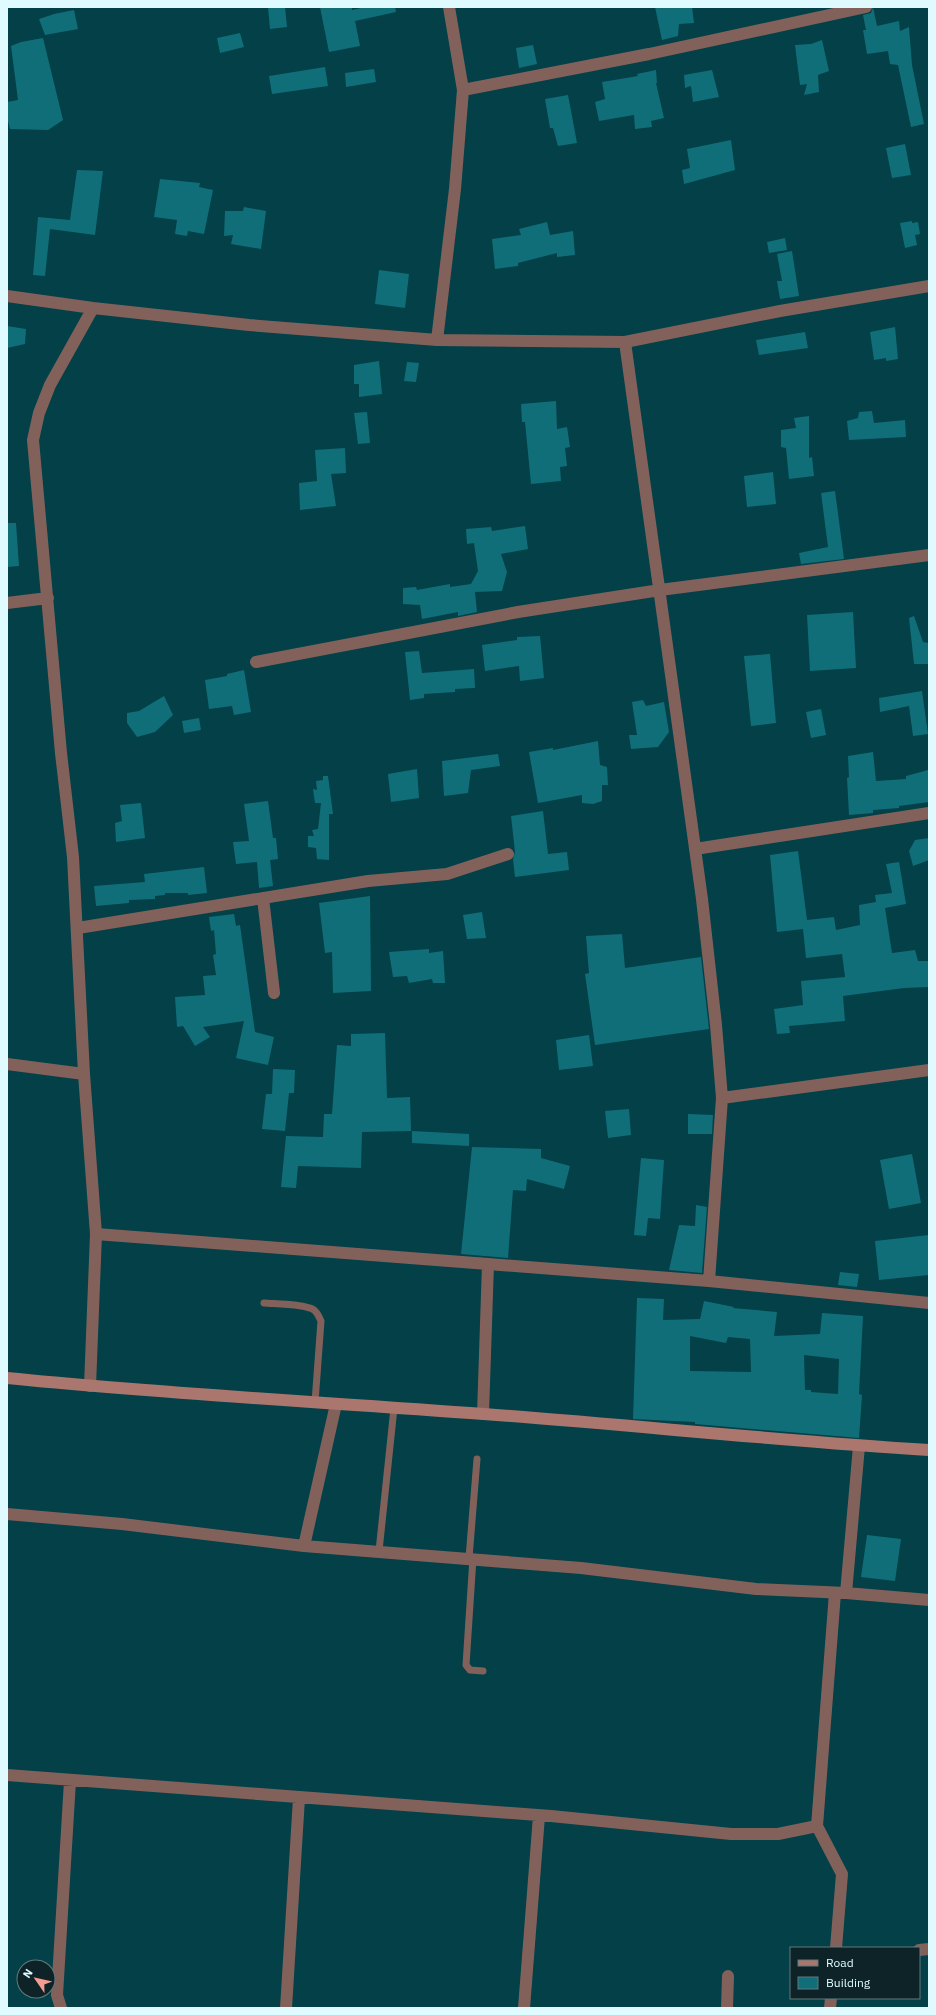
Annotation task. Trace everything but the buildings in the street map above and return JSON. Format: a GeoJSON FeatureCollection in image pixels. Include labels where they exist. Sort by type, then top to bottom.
{"type":"FeatureCollection","features":[{"type":"Feature","properties":{"kind":"street"},"geometry":{"type":"LineString","coordinates":[[437,340],[455,190],[463,90],[449,7]]}},
{"type":"Feature","properties":{"kind":"street"},"geometry":{"type":"LineString","coordinates":[[463,90],[649,54],[866,7]]}},
{"type":"Feature","properties":{"kind":"street"},"geometry":{"type":"LineString","coordinates":[[7,296],[93,308],[250,325],[437,340],[625,342],[780,311],[929,286]]}},
{"type":"Feature","properties":{"kind":"street"},"geometry":{"type":"LineString","coordinates":[[90,1386],[96,1234],[84,1074],[78,928],[73,858],[61,753],[33,440],[39,413],[50,385],[93,308]]}},
{"type":"Feature","properties":{"kind":"street"},"geometry":{"type":"LineString","coordinates":[[625,342],[695,849],[710,967],[722,1098],[709,1281]]}},
{"type":"Feature","properties":{"kind":"street"},"geometry":{"type":"LineString","coordinates":[[256,662],[518,612],[660,590],[929,555]]}},
{"type":"Feature","properties":{"kind":"street"},"geometry":{"type":"LineString","coordinates":[[7,603],[48,598]]}},
{"type":"Feature","properties":{"kind":"street"},"geometry":{"type":"LineString","coordinates":[[695,849],[929,813]]}},
{"type":"Feature","properties":{"kind":"street"},"geometry":{"type":"LineString","coordinates":[[78,928],[368,881],[447,874],[508,854]]}},
{"type":"Feature","properties":{"kind":"street"},"geometry":{"type":"LineString","coordinates":[[263,898],[274,993]]}},
{"type":"Feature","properties":{"kind":"street"},"geometry":{"type":"LineString","coordinates":[[7,1064],[84,1074]]}},
{"type":"Feature","properties":{"kind":"street"},"geometry":{"type":"LineString","coordinates":[[722,1098],[929,1070]]}},
{"type":"Feature","properties":{"kind":"street"},"geometry":{"type":"LineString","coordinates":[[96,1234],[709,1281],[929,1303]]}},
{"type":"Feature","properties":{"kind":"street"},"geometry":{"type":"LineString","coordinates":[[483,1414],[488,1264]]}},
{"type":"Feature","properties":{"kind":"street"},"geometry":{"type":"LineString","coordinates":[[7,1378],[90,1386],[483,1414],[859,1446],[929,1450]]}},
{"type":"Feature","properties":{"kind":"street"},"geometry":{"type":"LineString","coordinates":[[304,1546],[336,1404]]}},
{"type":"Feature","properties":{"kind":"street"},"geometry":{"type":"LineString","coordinates":[[836,1947],[842,1874],[817,1826],[828,1700],[859,1446]]}},
{"type":"Feature","properties":{"kind":"street"},"geometry":{"type":"LineString","coordinates":[[7,1514],[122,1524],[304,1546],[471,1558],[581,1568],[756,1589],[840,1593],[929,1600]]}},
{"type":"Feature","properties":{"kind":"street"},"geometry":{"type":"LineString","coordinates":[[7,1775],[539,1816],[731,1834],[778,1834],[817,1826]]}},
{"type":"Feature","properties":{"kind":"street"},"geometry":{"type":"LineString","coordinates":[[61,2008],[57,1995],[70,1781]]}},
{"type":"Feature","properties":{"kind":"street"},"geometry":{"type":"LineString","coordinates":[[286,2008],[299,1798]]}},
{"type":"Feature","properties":{"kind":"street"},"geometry":{"type":"LineString","coordinates":[[524,2008],[539,1816]]}},
{"type":"Feature","properties":{"kind":"street"},"geometry":{"type":"LineString","coordinates":[[727,2008],[728,1976]]}},
{"type":"Feature","properties":{"kind":"lane"},"geometry":{"type":"LineString","coordinates":[[264,1303],[306,1307],[314,1310],[318,1314],[320,1321],[315,1402]]}},
{"type":"Feature","properties":{"kind":"lane"},"geometry":{"type":"LineString","coordinates":[[379,1552],[394,1408]]}},
{"type":"Feature","properties":{"kind":"lane"},"geometry":{"type":"LineString","coordinates":[[477,1459],[466,1665],[470,1670],[483,1672]]}}]}
